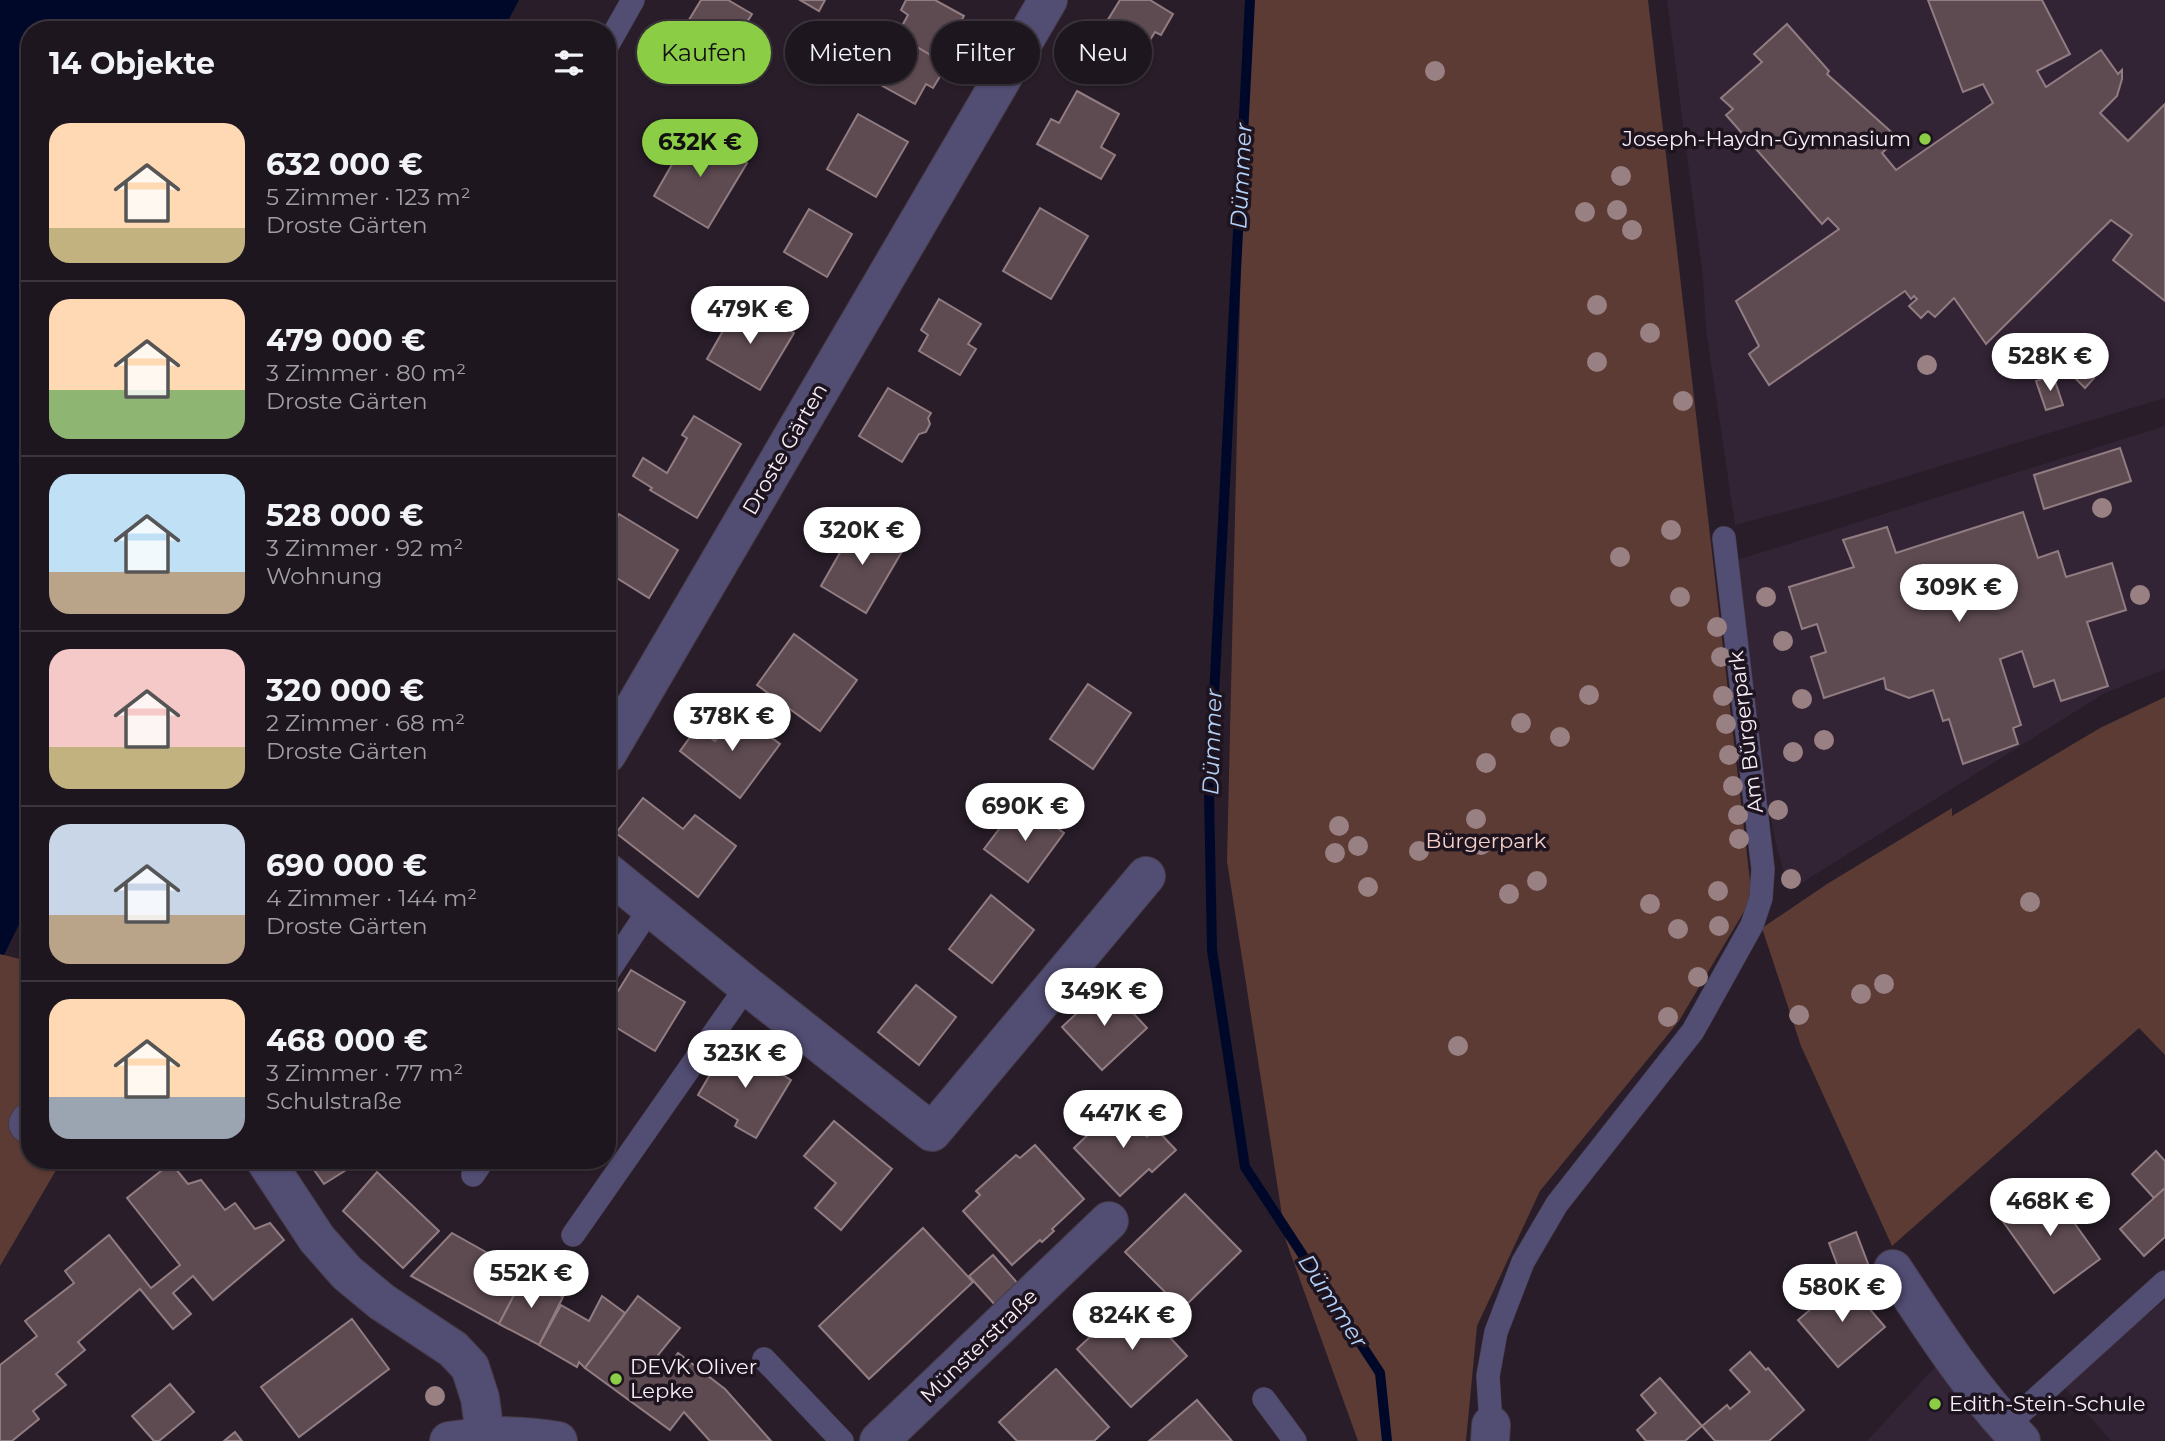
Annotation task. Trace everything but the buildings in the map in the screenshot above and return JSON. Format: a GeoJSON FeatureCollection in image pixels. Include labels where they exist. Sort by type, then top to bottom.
{"type":"FeatureCollection","features":[{"type":"Feature","properties":{"kind":"street","name":"Droste Gärten"},"geometry":{"type":"LineString","coordinates":[[616,739],[1048,0]]}},
{"type":"Feature","properties":{"kind":"street"},"geometry":{"type":"LineString","coordinates":[[616,879],[932,1132],[1146,876]]}},
{"type":"Feature","properties":{"kind":"street"},"geometry":{"type":"LineString","coordinates":[[271,1169],[317,1239],[347,1272],[382,1302],[453,1349],[470,1367],[480,1398],[467,1438],[520,1435],[558,1441]]}},
{"type":"Feature","properties":{"kind":"street","name":"Münsterstraße"},"geometry":{"type":"LineString","coordinates":[[880,1441],[1109,1221]]}},
{"type":"Feature","properties":{"kind":"street"},"geometry":{"type":"LineString","coordinates":[[1894,1269],[1942,1344],[2013,1433]]}},
{"type":"Feature","properties":{"kind":"lane"},"geometry":{"type":"LineString","coordinates":[[616,30],[633,0]]}},
{"type":"Feature","properties":{"kind":"lane","name":"Am Bürgerpark"},"geometry":{"type":"LineString","coordinates":[[1490,1433],[1488,1376],[1496,1332],[1523,1262],[1557,1204],[1693,1031],[1752,925],[1761,898],[1763,869],[1724,538]]}},
{"type":"Feature","properties":{"kind":"lane"},"geometry":{"type":"LineString","coordinates":[[616,960],[651,908]]}},
{"type":"Feature","properties":{"kind":"lane"},"geometry":{"type":"LineString","coordinates":[[573,1235],[747,986]]}},
{"type":"Feature","properties":{"kind":"lane"},"geometry":{"type":"LineString","coordinates":[[2013,1433],[2165,1282]]}},
{"type":"Feature","properties":{"kind":"lane"},"geometry":{"type":"LineString","coordinates":[[764,1359],[842,1441]]}},
{"type":"Feature","properties":{"kind":"lane"},"geometry":{"type":"LineString","coordinates":[[1264,1399],[1295,1441]]}},
{"type":"Feature","properties":{"kind":"shaded area","name":"Joseph-Haydn-Gymnasium"},"geometry":{"type":"Polygon","coordinates":[[[1667,0],[2165,0],[2165,398],[1832,499],[1735,525],[1706,329],[1703,278],[1667,0]]]}},
{"type":"Feature","properties":{"kind":"shaded area"},"geometry":{"type":"Polygon","coordinates":[[[2165,426],[2165,669],[2103,694],[1789,891],[1776,844],[1760,762],[1737,560],[2165,426]]]}},
{"type":"Feature","properties":{"kind":"shaded area"},"geometry":{"type":"Polygon","coordinates":[[[2165,1300],[2165,1441],[2111,1441],[2062,1385],[2165,1300]]]}},
{"type":"Feature","properties":{"kind":"shaded area","name":"Edith-Stein-Schule"},"geometry":{"type":"Polygon","coordinates":[[[1936,1366],[2000,1441],[1867,1441],[1936,1366]]]}},
{"type":"Feature","properties":{"kind":"green space","name":"Bürgerpark"},"geometry":{"type":"Polygon","coordinates":[[[1247,0],[1648,0],[1752,898],[1679,1021],[1540,1191],[1477,1326],[1466,1441],[1358,1441],[1286,1241],[1227,861],[1247,0]]]}},
{"type":"Feature","properties":{"kind":"green space"},"geometry":{"type":"Polygon","coordinates":[[[2165,697],[2165,1055],[2139,1028],[1892,1246],[1801,1046],[1762,928],[1827,884],[1952,808],[1952,816],[2100,728],[2165,697]]]}},
{"type":"Feature","properties":{"kind":"green space"},"geometry":{"type":"Polygon","coordinates":[[[0,954],[20,959],[21,1169],[57,1169],[0,1266],[0,954]]]}},
{"type":"Feature","properties":{"kind":"water"},"geometry":{"type":"Polygon","coordinates":[[[0,0],[519,0],[508,21],[21,21],[21,920],[4,955],[0,954],[0,0]]]}},
{"type":"Feature","properties":{"kind":"waterway","name":"Dümmer"},"geometry":{"type":"LineString","coordinates":[[1250,0],[1209,792],[1212,950],[1245,1167],[1380,1373],[1387,1441]]}},
{"type":"Feature","properties":{"kind":"place","name":"Joseph-Haydn-Gymnasium"},"geometry":{"type":"Point","coordinates":[1925,139]}},
{"type":"Feature","properties":{"kind":"place","name":"DEVK Oliver Lepke"},"geometry":{"type":"Point","coordinates":[616,1379]}},
{"type":"Feature","properties":{"kind":"place","name":"Edith-Stein-Schule"},"geometry":{"type":"Point","coordinates":[1935,1404]}}]}
